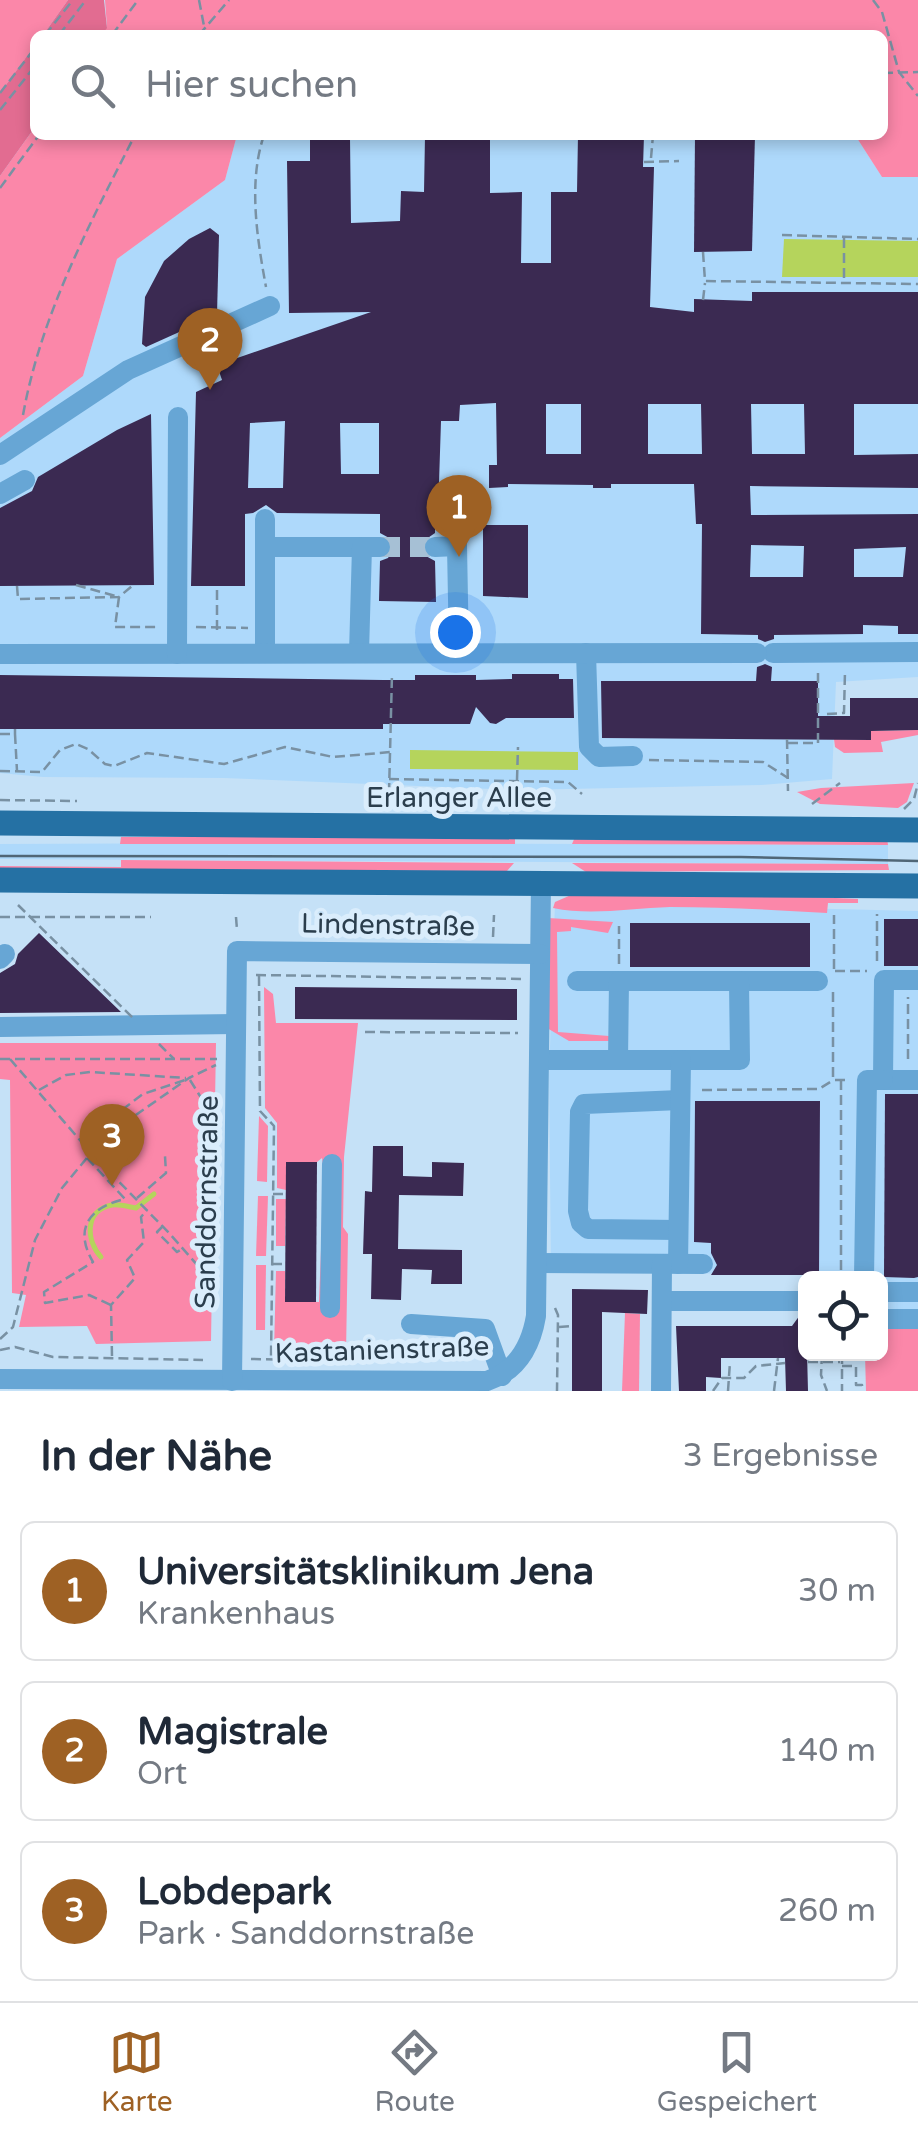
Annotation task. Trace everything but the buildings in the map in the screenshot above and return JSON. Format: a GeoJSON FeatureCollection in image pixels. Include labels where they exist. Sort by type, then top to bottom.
{"type":"FeatureCollection","features":[{"type":"Feature","properties":{"kind":"main road","name":"Erlanger Allee"},"geometry":{"type":"LineString","coordinates":[[0,823],[918,830]]}},
{"type":"Feature","properties":{"kind":"main road"},"geometry":{"type":"LineString","coordinates":[[0,880],[918,886]]}},
{"type":"Feature","properties":{"kind":"street"},"geometry":{"type":"LineString","coordinates":[[0,455],[128,370],[270,306]]}},
{"type":"Feature","properties":{"kind":"street"},"geometry":{"type":"LineString","coordinates":[[177,654],[178,417]]}},
{"type":"Feature","properties":{"kind":"street"},"geometry":{"type":"LineString","coordinates":[[0,494],[24,480]]}},
{"type":"Feature","properties":{"kind":"street"},"geometry":{"type":"LineString","coordinates":[[265,520],[265,654]]}},
{"type":"Feature","properties":{"kind":"street"},"geometry":{"type":"LineString","coordinates":[[458,520],[459,653]]}},
{"type":"Feature","properties":{"kind":"street"},"geometry":{"type":"LineString","coordinates":[[435,547],[457,546]]}},
{"type":"Feature","properties":{"kind":"street"},"geometry":{"type":"LineString","coordinates":[[265,547],[371,547],[360,654]]}},
{"type":"Feature","properties":{"kind":"street"},"geometry":{"type":"LineString","coordinates":[[0,654],[918,652]]}},
{"type":"Feature","properties":{"kind":"street"},"geometry":{"type":"LineString","coordinates":[[586,653],[588,747],[599,757],[634,758]]}},
{"type":"Feature","properties":{"kind":"street","name":"Kastanienstraße"},"geometry":{"type":"LineString","coordinates":[[0,1379],[487,1380],[502,1376],[528,1347],[534,1330],[540,882]]}},
{"type":"Feature","properties":{"kind":"street","name":"Lindenstraße"},"geometry":{"type":"LineString","coordinates":[[237,951],[540,954]]}},
{"type":"Feature","properties":{"kind":"street","name":"Sanddornstraße"},"geometry":{"type":"LineString","coordinates":[[232,1381],[232,1059],[237,951]]}},
{"type":"Feature","properties":{"kind":"street"},"geometry":{"type":"LineString","coordinates":[[864,1271],[884,980],[913,983]]}},
{"type":"Feature","properties":{"kind":"street"},"geometry":{"type":"LineString","coordinates":[[577,981],[826,985]]}},
{"type":"Feature","properties":{"kind":"street"},"geometry":{"type":"LineString","coordinates":[[618,981],[618,1060]]}},
{"type":"Feature","properties":{"kind":"street"},"geometry":{"type":"LineString","coordinates":[[540,1060],[740,1060],[739,981]]}},
{"type":"Feature","properties":{"kind":"street"},"geometry":{"type":"LineString","coordinates":[[0,1027],[236,1024]]}},
{"type":"Feature","properties":{"kind":"street"},"geometry":{"type":"LineString","coordinates":[[661,1391],[662,1301],[678,1230],[688,1095],[680,1060]]}},
{"type":"Feature","properties":{"kind":"street"},"geometry":{"type":"LineString","coordinates":[[875,1080],[913,1080]]}},
{"type":"Feature","properties":{"kind":"street"},"geometry":{"type":"LineString","coordinates":[[678,1230],[588,1229],[581,1223],[580,1112],[584,1104],[688,1095]]}},
{"type":"Feature","properties":{"kind":"street"},"geometry":{"type":"LineString","coordinates":[[330,1308],[332,1164]]}},
{"type":"Feature","properties":{"kind":"street"},"geometry":{"type":"LineString","coordinates":[[537,1263],[703,1264]]}},
{"type":"Feature","properties":{"kind":"street"},"geometry":{"type":"LineString","coordinates":[[888,1292],[918,1292]]}},
{"type":"Feature","properties":{"kind":"street"},"geometry":{"type":"LineString","coordinates":[[662,1301],[798,1300]]}},
{"type":"Feature","properties":{"kind":"street"},"geometry":{"type":"LineString","coordinates":[[888,1319],[918,1319]]}},
{"type":"Feature","properties":{"kind":"street"},"geometry":{"type":"LineString","coordinates":[[410,1324],[485,1328],[502,1376]]}},
{"type":"Feature","properties":{"kind":"path"},"geometry":{"type":"LineString","coordinates":[[49,30],[73,0]]}},
{"type":"Feature","properties":{"kind":"path"},"geometry":{"type":"LineString","coordinates":[[63,30],[86,0]]}},
{"type":"Feature","properties":{"kind":"path"},"geometry":{"type":"LineString","coordinates":[[116,30],[138,0]]}},
{"type":"Feature","properties":{"kind":"path"},"geometry":{"type":"LineString","coordinates":[[198,0],[204,28]]}},
{"type":"Feature","properties":{"kind":"path"},"geometry":{"type":"LineString","coordinates":[[204,28],[229,0]]}},
{"type":"Feature","properties":{"kind":"path"},"geometry":{"type":"LineString","coordinates":[[874,0],[887,30]]}},
{"type":"Feature","properties":{"kind":"path"},"geometry":{"type":"LineString","coordinates":[[888,34],[898,72],[918,96]]}},
{"type":"Feature","properties":{"kind":"path"},"geometry":{"type":"LineString","coordinates":[[0,93],[30,54]]}},
{"type":"Feature","properties":{"kind":"path"},"geometry":{"type":"LineString","coordinates":[[0,110],[30,72]]}},
{"type":"Feature","properties":{"kind":"path"},"geometry":{"type":"LineString","coordinates":[[888,73],[918,72]]}},
{"type":"Feature","properties":{"kind":"path"},"geometry":{"type":"LineString","coordinates":[[0,188],[35,140]]}},
{"type":"Feature","properties":{"kind":"path"},"geometry":{"type":"LineString","coordinates":[[26,436],[21,424],[30,373],[76,250],[132,140]]}},
{"type":"Feature","properties":{"kind":"path"},"geometry":{"type":"LineString","coordinates":[[262,140],[255,187],[261,259],[270,306]]}},
{"type":"Feature","properties":{"kind":"path"},"geometry":{"type":"LineString","coordinates":[[651,162],[653,140]]}},
{"type":"Feature","properties":{"kind":"path"},"geometry":{"type":"LineString","coordinates":[[644,162],[680,160]]}},
{"type":"Feature","properties":{"kind":"path"},"geometry":{"type":"LineString","coordinates":[[782,235],[918,238]]}},
{"type":"Feature","properties":{"kind":"path"},"geometry":{"type":"LineString","coordinates":[[844,236],[844,283]]}},
{"type":"Feature","properties":{"kind":"path"},"geometry":{"type":"LineString","coordinates":[[703,252],[704,300]]}},
{"type":"Feature","properties":{"kind":"path"},"geometry":{"type":"LineString","coordinates":[[705,281],[918,284]]}},
{"type":"Feature","properties":{"kind":"path"},"geometry":{"type":"LineString","coordinates":[[76,585],[119,597]]}},
{"type":"Feature","properties":{"kind":"path"},"geometry":{"type":"LineString","coordinates":[[17,586],[18,599],[119,597],[132,586]]}},
{"type":"Feature","properties":{"kind":"path"},"geometry":{"type":"LineString","coordinates":[[217,590],[218,654]]}},
{"type":"Feature","properties":{"kind":"path"},"geometry":{"type":"LineString","coordinates":[[115,627],[119,597]]}},
{"type":"Feature","properties":{"kind":"path"},"geometry":{"type":"LineString","coordinates":[[389,793],[392,654]]}},
{"type":"Feature","properties":{"kind":"path"},"geometry":{"type":"LineString","coordinates":[[828,714],[844,713],[844,666]]}},
{"type":"Feature","properties":{"kind":"path"},"geometry":{"type":"LineString","coordinates":[[788,791],[788,741],[818,743],[818,667]]}},
{"type":"Feature","properties":{"kind":"path"},"geometry":{"type":"LineString","coordinates":[[0,734],[15,732],[17,771]]}},
{"type":"Feature","properties":{"kind":"path"},"geometry":{"type":"LineString","coordinates":[[0,771],[42,772],[60,750],[76,744],[114,766],[147,753],[224,764],[286,747],[333,757],[391,752]]}},
{"type":"Feature","properties":{"kind":"path"},"geometry":{"type":"LineString","coordinates":[[517,781],[518,747]]}},
{"type":"Feature","properties":{"kind":"path"},"geometry":{"type":"LineString","coordinates":[[634,758],[762,762],[788,778]]}},
{"type":"Feature","properties":{"kind":"path"},"geometry":{"type":"LineString","coordinates":[[389,779],[568,782],[582,794]]}},
{"type":"Feature","properties":{"kind":"path"},"geometry":{"type":"LineString","coordinates":[[812,804],[840,782]]}},
{"type":"Feature","properties":{"kind":"path"},"geometry":{"type":"LineString","coordinates":[[899,811],[914,799],[918,783]]}},
{"type":"Feature","properties":{"kind":"path"},"geometry":{"type":"LineString","coordinates":[[0,800],[76,801]]}},
{"type":"Feature","properties":{"kind":"path"},"geometry":{"type":"LineString","coordinates":[[18,904],[134,1018]]}},
{"type":"Feature","properties":{"kind":"path"},"geometry":{"type":"LineString","coordinates":[[878,914],[877,972],[884,980]]}},
{"type":"Feature","properties":{"kind":"path"},"geometry":{"type":"LineString","coordinates":[[834,915],[834,971],[858,971]]}},
{"type":"Feature","properties":{"kind":"path"},"geometry":{"type":"LineString","coordinates":[[0,917],[152,917]]}},
{"type":"Feature","properties":{"kind":"path"},"geometry":{"type":"LineString","coordinates":[[618,981],[619,926]]}},
{"type":"Feature","properties":{"kind":"path"},"geometry":{"type":"LineString","coordinates":[[259,951],[260,1110],[274,1126],[271,1360]]}},
{"type":"Feature","properties":{"kind":"path"},"geometry":{"type":"LineString","coordinates":[[259,975],[524,979]]}},
{"type":"Feature","properties":{"kind":"path"},"geometry":{"type":"LineString","coordinates":[[336,988],[337,976]]}},
{"type":"Feature","properties":{"kind":"path"},"geometry":{"type":"LineString","coordinates":[[412,978],[412,988]]}},
{"type":"Feature","properties":{"kind":"path"},"geometry":{"type":"LineString","coordinates":[[481,978],[481,989]]}},
{"type":"Feature","properties":{"kind":"path"},"geometry":{"type":"LineString","coordinates":[[913,983],[913,1080]]}},
{"type":"Feature","properties":{"kind":"path"},"geometry":{"type":"LineString","coordinates":[[826,985],[833,1080]]}},
{"type":"Feature","properties":{"kind":"path"},"geometry":{"type":"LineString","coordinates":[[365,1032],[525,1033]]}},
{"type":"Feature","properties":{"kind":"path"},"geometry":{"type":"LineString","coordinates":[[0,1059],[232,1059]]}},
{"type":"Feature","properties":{"kind":"path"},"geometry":{"type":"LineString","coordinates":[[10,1059],[233,1307]]}},
{"type":"Feature","properties":{"kind":"path"},"geometry":{"type":"LineString","coordinates":[[81,1142],[144,1094],[232,1059]]}},
{"type":"Feature","properties":{"kind":"path"},"geometry":{"type":"LineString","coordinates":[[38,1091],[66,1075],[90,1072],[189,1078]]}},
{"type":"Feature","properties":{"kind":"path"},"geometry":{"type":"LineString","coordinates":[[0,1338],[13,1326],[35,1240],[62,1188],[108,1137],[189,1078]]}},
{"type":"Feature","properties":{"kind":"path"},"geometry":{"type":"LineString","coordinates":[[189,1078],[235,1152]]}},
{"type":"Feature","properties":{"kind":"path"},"geometry":{"type":"LineString","coordinates":[[688,1095],[819,1089],[833,1080],[875,1080]]}},
{"type":"Feature","properties":{"kind":"path"},"geometry":{"type":"LineString","coordinates":[[841,1080],[842,1271]]}},
{"type":"Feature","properties":{"kind":"path"},"geometry":{"type":"LineString","coordinates":[[86,1136],[89,1140],[101,1129],[108,1137]]}},
{"type":"Feature","properties":{"kind":"path"},"geometry":{"type":"LineString","coordinates":[[137,1200],[166,1172],[165,1156]]}},
{"type":"Feature","properties":{"kind":"path"},"geometry":{"type":"LineString","coordinates":[[87,1158],[125,1200],[97,1208],[89,1218],[85,1250],[93,1262],[44,1292],[45,1303],[89,1295],[110,1305]]}},
{"type":"Feature","properties":{"kind":"path"},"geometry":{"type":"LineString","coordinates":[[273,1194],[286,1194]]}},
{"type":"Feature","properties":{"kind":"path"},"geometry":{"type":"LineString","coordinates":[[112,1358],[110,1305],[136,1278],[127,1260],[144,1242],[141,1217],[146,1209]]}},
{"type":"Feature","properties":{"kind":"path"},"geometry":{"type":"LineString","coordinates":[[272,1264],[286,1264]]}},
{"type":"Feature","properties":{"kind":"path"},"geometry":{"type":"LineString","coordinates":[[550,1304],[558,1315],[557,1391]]}},
{"type":"Feature","properties":{"kind":"path"},"geometry":{"type":"LineString","coordinates":[[558,1327],[572,1326]]}},
{"type":"Feature","properties":{"kind":"path"},"geometry":{"type":"LineString","coordinates":[[0,1327],[5,1331]]}},
{"type":"Feature","properties":{"kind":"path"},"geometry":{"type":"LineString","coordinates":[[0,1350],[14,1348],[53,1357],[211,1360]]}},
{"type":"Feature","properties":{"kind":"path"},"geometry":{"type":"LineString","coordinates":[[245,1358],[302,1360]]}},
{"type":"Feature","properties":{"kind":"path"},"geometry":{"type":"LineString","coordinates":[[774,1391],[778,1358]]}},
{"type":"Feature","properties":{"kind":"path"},"geometry":{"type":"LineString","coordinates":[[728,1391],[730,1362]]}},
{"type":"Feature","properties":{"kind":"path"},"geometry":{"type":"LineString","coordinates":[[808,1362],[856,1366],[856,1385],[862,1385],[862,1391]]}},
{"type":"Feature","properties":{"kind":"path"},"geometry":{"type":"LineString","coordinates":[[822,1362],[821,1375],[827,1391]]}},
{"type":"Feature","properties":{"kind":"path"},"geometry":{"type":"LineString","coordinates":[[713,1391],[718,1380],[744,1378],[762,1364],[786,1363]]}},
{"type":"Feature","properties":{"kind":"path"},"geometry":{"type":"LineString","coordinates":[[762,1364],[762,1375]]}},
{"type":"Feature","properties":{"kind":"path"},"geometry":{"type":"LineString","coordinates":[[842,1364],[842,1391]]}},
{"type":"Feature","properties":{"kind":"shaded area"},"geometry":{"type":"Polygon","coordinates":[[[0,0],[68,0],[47,30],[30,30],[30,52],[0,93],[0,0]]]}},
{"type":"Feature","properties":{"kind":"shaded area"},"geometry":{"type":"Polygon","coordinates":[[[68,0],[104,0],[106,30],[47,30],[68,0]]]}},
{"type":"Feature","properties":{"kind":"shaded area"},"geometry":{"type":"Polygon","coordinates":[[[105,0],[918,0],[918,177],[882,177],[858,140],[888,140],[888,30],[105,30],[105,0]]]}},
{"type":"Feature","properties":{"kind":"shaded area"},"geometry":{"type":"Polygon","coordinates":[[[30,52],[30,134],[0,176],[0,93],[30,52]]]}},
{"type":"Feature","properties":{"kind":"shaded area"},"geometry":{"type":"Polygon","coordinates":[[[30,134],[30,140],[236,140],[225,180],[117,259],[83,376],[0,438],[0,176],[30,134]]]}},
{"type":"Feature","properties":{"kind":"shaded area"},"geometry":{"type":"Polygon","coordinates":[[[236,140],[858,140],[882,177],[918,177],[918,677],[836,682],[832,779],[761,785],[519,790],[0,773],[0,438],[83,376],[117,259],[225,180],[236,140]]]}},
{"type":"Feature","properties":{"kind":"shaded area"},"geometry":{"type":"Polygon","coordinates":[[[784,239],[918,241],[918,277],[782,277],[784,239]]]}},
{"type":"Feature","properties":{"kind":"shaded area"},"geometry":{"type":"Polygon","coordinates":[[[918,730],[918,735],[881,742],[883,752],[844,753],[835,747],[834,739],[871,740],[871,731],[918,730]]]}},
{"type":"Feature","properties":{"kind":"shaded area"},"geometry":{"type":"Polygon","coordinates":[[[410,750],[578,752],[578,770],[410,769],[410,750]]]}},
{"type":"Feature","properties":{"kind":"shaded area"},"geometry":{"type":"Polygon","coordinates":[[[914,783],[907,802],[898,808],[820,804],[797,792],[821,788],[914,783]]]}},
{"type":"Feature","properties":{"kind":"shaded area"},"geometry":{"type":"Polygon","coordinates":[[[121,837],[515,837],[515,844],[120,844],[121,837]]]}},
{"type":"Feature","properties":{"kind":"shaded area"},"geometry":{"type":"Polygon","coordinates":[[[575,837],[887,838],[888,845],[572,844],[575,837]]]}},
{"type":"Feature","properties":{"kind":"shaded area"},"geometry":{"type":"Polygon","coordinates":[[[0,844],[888,845],[888,864],[0,859],[0,844]]]}},
{"type":"Feature","properties":{"kind":"shaded area"},"geometry":{"type":"Polygon","coordinates":[[[121,860],[514,863],[507,871],[0,870],[0,866],[121,867],[121,860]]]}},
{"type":"Feature","properties":{"kind":"shaded area"},"geometry":{"type":"Polygon","coordinates":[[[572,863],[888,864],[889,870],[586,872],[572,863]]]}},
{"type":"Feature","properties":{"kind":"shaded area"},"geometry":{"type":"Polygon","coordinates":[[[571,895],[770,895],[858,899],[858,903],[828,903],[827,913],[690,907],[596,911],[553,908],[555,902],[571,895]]]}},
{"type":"Feature","properties":{"kind":"shaded area"},"geometry":{"type":"Polygon","coordinates":[[[555,902],[918,911],[918,1312],[888,1312],[888,1271],[798,1271],[798,1274],[551,1272],[549,1076],[555,902]]]}},
{"type":"Feature","properties":{"kind":"shaded area"},"geometry":{"type":"Polygon","coordinates":[[[548,918],[613,922],[608,933],[571,927],[571,931],[557,932],[558,1032],[609,1036],[609,1041],[569,1041],[547,1028],[548,918]]]}},
{"type":"Feature","properties":{"kind":"shaded area"},"geometry":{"type":"Polygon","coordinates":[[[264,987],[273,994],[276,1023],[358,1023],[344,1157],[343,1227],[348,1234],[346,1354],[274,1352],[276,1271],[285,1271],[285,1301],[319,1302],[324,1173],[322,1158],[317,1162],[287,1162],[286,1190],[277,1188],[277,1123],[265,1108],[264,987]]]}},
{"type":"Feature","properties":{"kind":"shaded area"},"geometry":{"type":"Polygon","coordinates":[[[0,1043],[216,1043],[211,1341],[96,1344],[87,1326],[19,1327],[26,1295],[12,1293],[10,1080],[0,1079],[0,1043]]]}},
{"type":"Feature","properties":{"kind":"shaded area"},"geometry":{"type":"Polygon","coordinates":[[[259,1116],[268,1126],[267,1182],[257,1181],[259,1116]]]}},
{"type":"Feature","properties":{"kind":"shaded area"},"geometry":{"type":"Polygon","coordinates":[[[258,1196],[268,1196],[266,1256],[256,1256],[258,1196]]]}},
{"type":"Feature","properties":{"kind":"shaded area"},"geometry":{"type":"Polygon","coordinates":[[[276,1199],[286,1199],[285,1246],[276,1246],[276,1199]]]}},
{"type":"Feature","properties":{"kind":"shaded area"},"geometry":{"type":"Polygon","coordinates":[[[256,1265],[266,1265],[265,1330],[256,1330],[256,1265]]]}},
{"type":"Feature","properties":{"kind":"shaded area"},"geometry":{"type":"Polygon","coordinates":[[[625,1313],[640,1314],[639,1391],[622,1391],[625,1313]]]}},
{"type":"Feature","properties":{"kind":"shaded area"},"geometry":{"type":"Polygon","coordinates":[[[888,1327],[918,1327],[918,1391],[866,1391],[865,1361],[888,1361],[888,1327]]]}},
{"type":"Feature","properties":{"kind":"waterway"},"geometry":{"type":"LineString","coordinates":[[101,1257],[92,1243],[90,1227],[96,1213],[112,1205],[136,1208],[154,1194]]}},
{"type":"Feature","properties":{"kind":"tunnel"},"geometry":{"type":"LineString","coordinates":[[380,547],[435,547]]}},
{"type":"Feature","properties":{"kind":"tram line"},"geometry":{"type":"LineString","coordinates":[[0,856],[741,857],[918,861]]}},
{"type":"Feature","properties":{"kind":"place","name":"Magistrale"},"geometry":{"type":"Point","coordinates":[210,390]}},
{"type":"Feature","properties":{"kind":"place","name":"Universitätsklinikum Jena"},"geometry":{"type":"Point","coordinates":[459,557]}},
{"type":"Feature","properties":{"kind":"place","name":"Lobdepark"},"geometry":{"type":"Point","coordinates":[112,1186]}}]}
